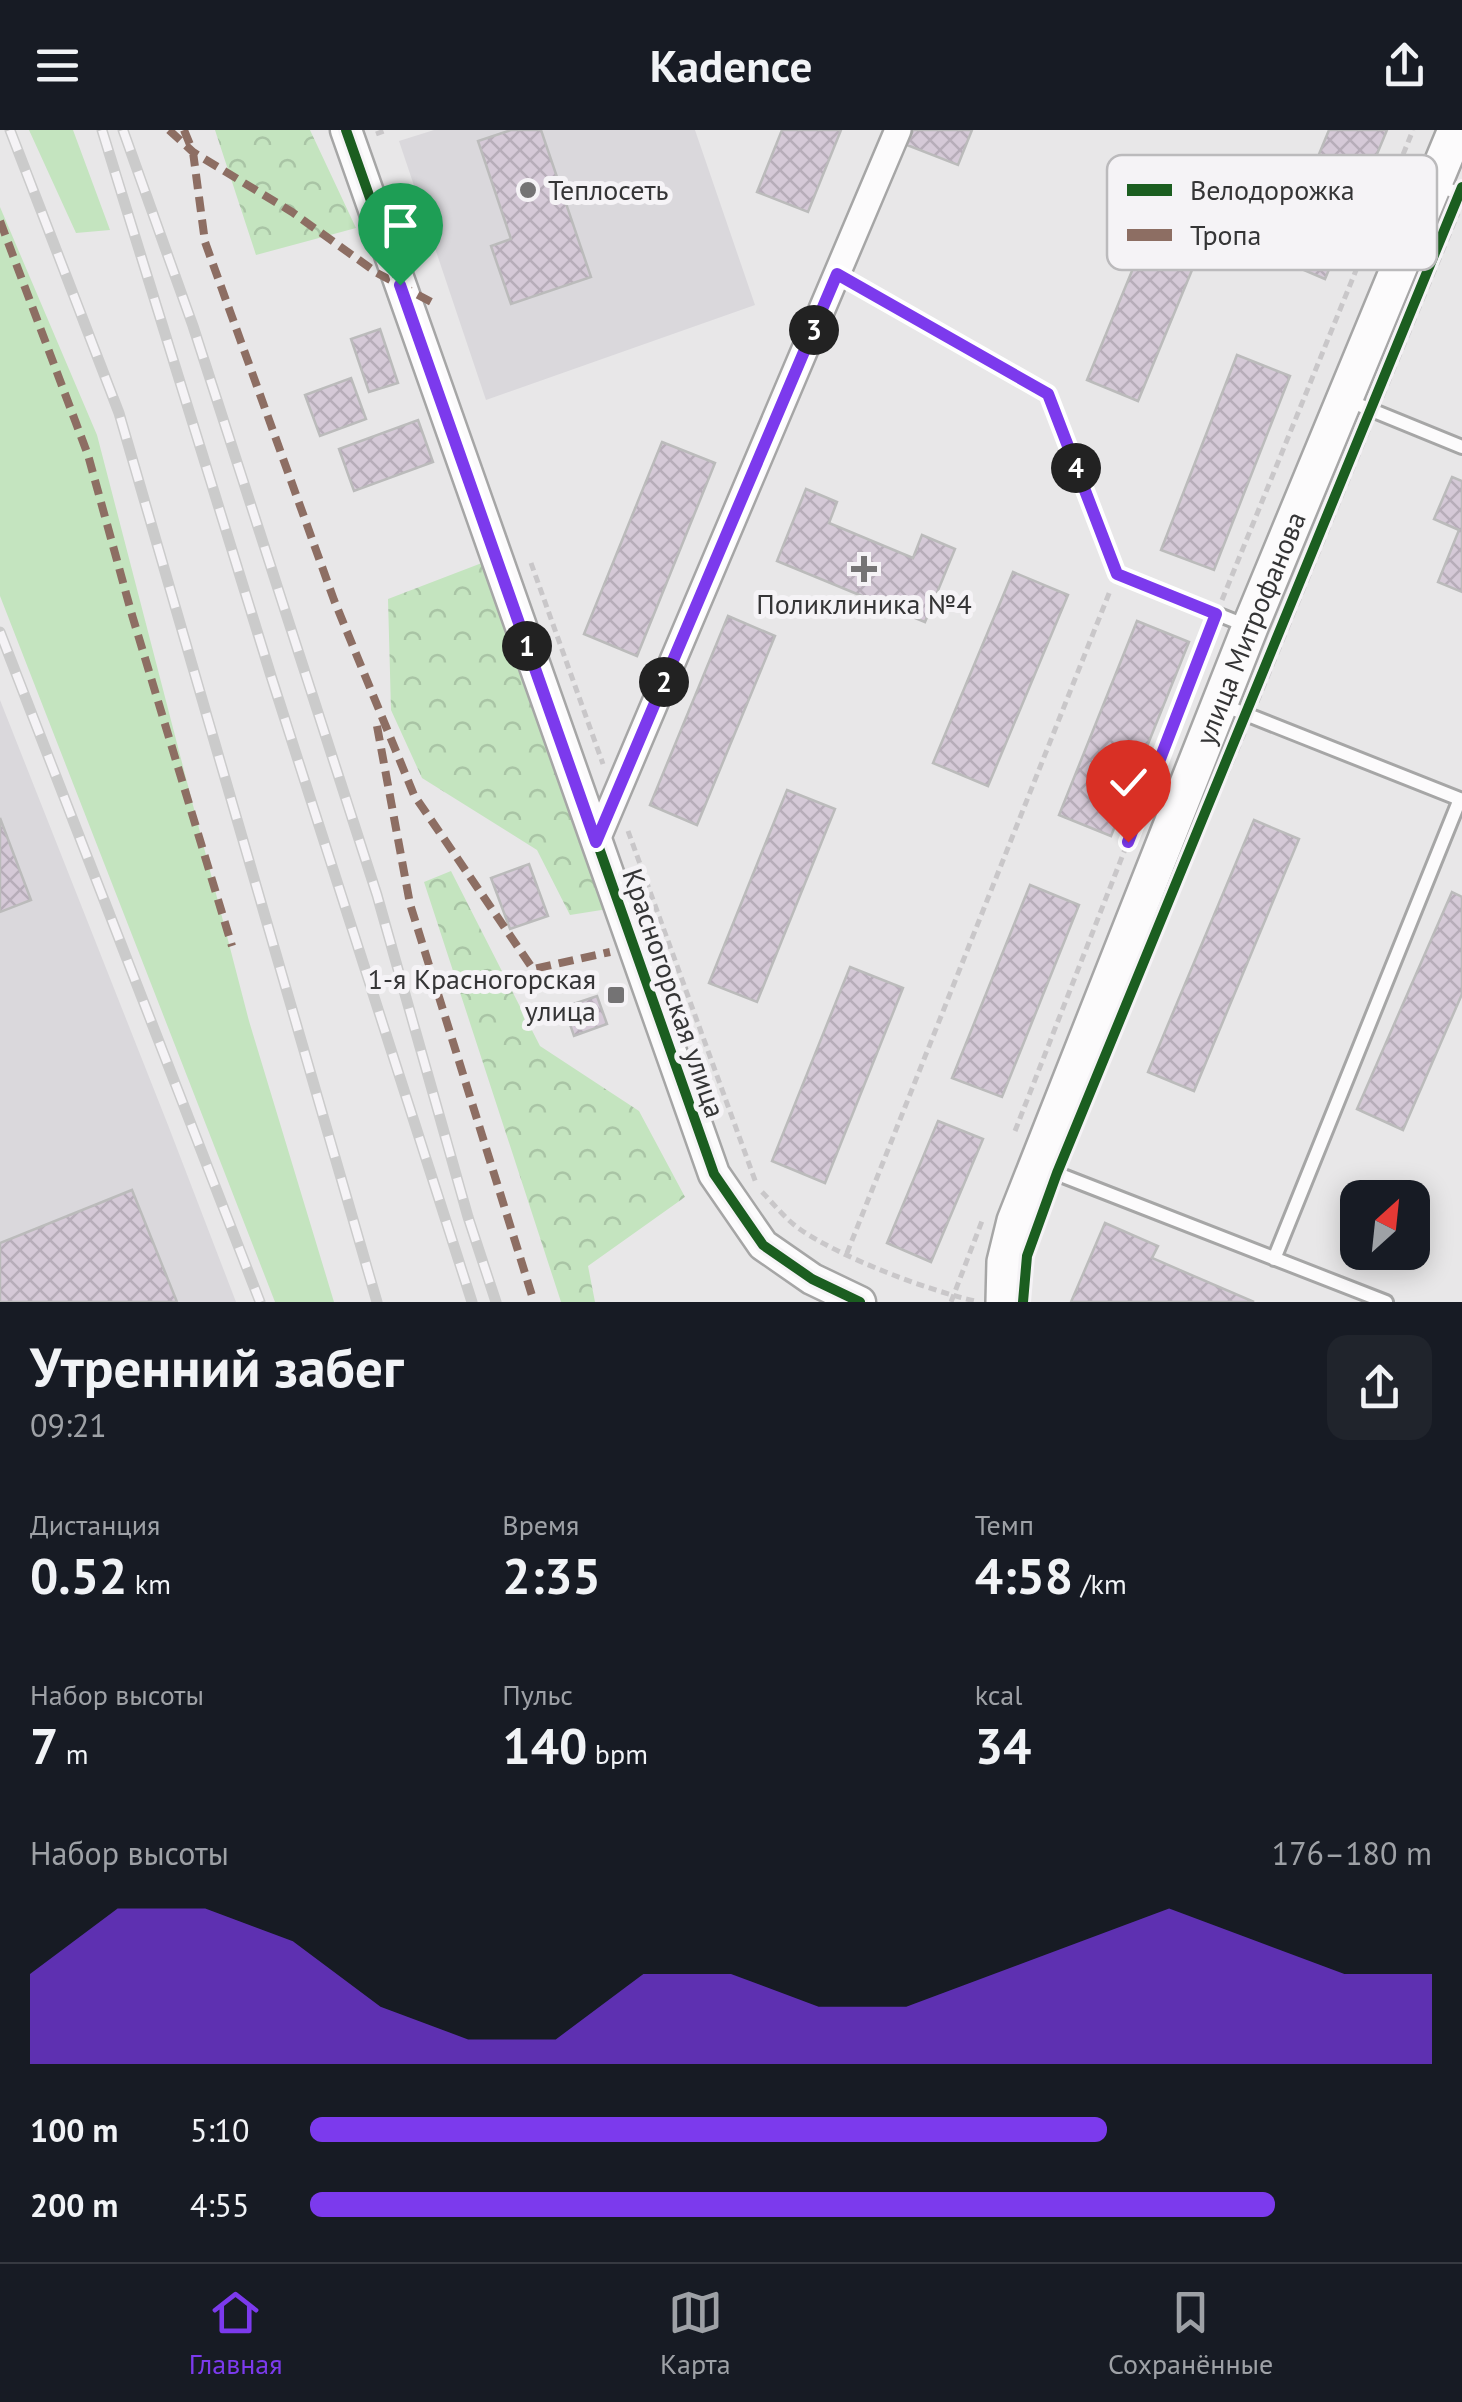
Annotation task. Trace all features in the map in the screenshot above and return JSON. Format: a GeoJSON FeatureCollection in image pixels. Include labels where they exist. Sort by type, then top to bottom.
{"type":"FeatureCollection","features":[{"type":"Feature","properties":{"kind":"main road","name":"улица Митрофанова"},"geometry":{"type":"LineString","coordinates":[[1437,234],[1454,194],[1456,130]]}},
{"type":"Feature","properties":{"kind":"main road","name":"улица Митрофанова"},"geometry":{"type":"LineString","coordinates":[[1004,1302],[1005,1262],[1024,1157],[1239,711],[1250,628],[1364,407],[1422,270]]}},
{"type":"Feature","properties":{"kind":"street"},"geometry":{"type":"LineString","coordinates":[[596,842],[898,130]]}},
{"type":"Feature","properties":{"kind":"street","name":"Красногорская улица"},"geometry":{"type":"LineString","coordinates":[[360,132],[596,842],[714,1174],[763,1245],[812,1279],[860,1302]]}},
{"type":"Feature","properties":{"kind":"lane"},"geometry":{"type":"LineString","coordinates":[[1364,407],[1462,447]]}},
{"type":"Feature","properties":{"kind":"lane"},"geometry":{"type":"LineString","coordinates":[[1117,574],[1250,628]]}},
{"type":"Feature","properties":{"kind":"lane"},"geometry":{"type":"LineString","coordinates":[[1239,711],[1461,799],[1274,1259]]}},
{"type":"Feature","properties":{"kind":"lane"},"geometry":{"type":"LineString","coordinates":[[1024,1157],[1386,1302]]}},
{"type":"Feature","properties":{"kind":"path"},"geometry":{"type":"LineString","coordinates":[[360,132],[387,130]]}},
{"type":"Feature","properties":{"kind":"path"},"geometry":{"type":"LineString","coordinates":[[1402,155],[1412,130]]}},
{"type":"Feature","properties":{"kind":"path"},"geometry":{"type":"LineString","coordinates":[[1437,234],[1454,194]]}},
{"type":"Feature","properties":{"kind":"path"},"geometry":{"type":"LineString","coordinates":[[1024,1157],[1216,614],[1355,270]]}},
{"type":"Feature","properties":{"kind":"path"},"geometry":{"type":"LineString","coordinates":[[1218,789],[1239,711],[1422,270]]}},
{"type":"Feature","properties":{"kind":"path"},"geometry":{"type":"LineString","coordinates":[[837,274],[1048,394],[1117,574],[847,1253]]}},
{"type":"Feature","properties":{"kind":"path"},"geometry":{"type":"LineString","coordinates":[[950,1302],[985,1213]]}},
{"type":"Feature","properties":{"kind":"shaded area"},"geometry":{"type":"Polygon","coordinates":[[[434,130],[695,130],[755,305],[486,400],[399,141],[434,130]]]}},
{"type":"Feature","properties":{"kind":"shaded area"},"geometry":{"type":"Polygon","coordinates":[[[0,700],[168,1125],[236,1302],[0,1302],[0,700]]]}},
{"type":"Feature","properties":{"kind":"green space"},"geometry":{"type":"Polygon","coordinates":[[[29,130],[73,130],[110,230],[76,233],[29,130]]]}},
{"type":"Feature","properties":{"kind":"green space"},"geometry":{"type":"Polygon","coordinates":[[[215,130],[310,130],[356,228],[256,255],[215,130]]]}},
{"type":"Feature","properties":{"kind":"green space"},"geometry":{"type":"Polygon","coordinates":[[[0,207],[97,435],[249,1021],[334,1302],[275,1302],[0,596],[0,207]]]}},
{"type":"Feature","properties":{"kind":"green space"},"geometry":{"type":"Polygon","coordinates":[[[487,561],[614,908],[570,915],[537,850],[422,778],[391,710],[388,599],[487,561]]]}},
{"type":"Feature","properties":{"kind":"green space"},"geometry":{"type":"Polygon","coordinates":[[[451,871],[540,1046],[639,1111],[685,1197],[588,1266],[595,1302],[561,1302],[424,882],[451,871]]]}},
{"type":"Feature","properties":{"kind":"building","name":"Теплосеть"},"geometry":{"type":"Polygon","coordinates":[[[511,130],[541,130],[591,277],[511,304],[491,246],[511,239],[478,141],[511,130]]]}},
{"type":"Feature","properties":{"kind":"building"},"geometry":{"type":"Polygon","coordinates":[[[782,130],[841,130],[808,212],[757,192],[782,130]]]}},
{"type":"Feature","properties":{"kind":"building"},"geometry":{"type":"Polygon","coordinates":[[[913,130],[972,130],[958,165],[907,145],[913,130]]]}},
{"type":"Feature","properties":{"kind":"building"},"geometry":{"type":"Polygon","coordinates":[[[1329,130],[1387,130],[1377,155],[1319,155],[1329,130]]]}},
{"type":"Feature","properties":{"kind":"building"},"geometry":{"type":"Polygon","coordinates":[[[1132,270],[1192,270],[1138,401],[1087,380],[1132,270]]]}},
{"type":"Feature","properties":{"kind":"building"},"geometry":{"type":"Polygon","coordinates":[[[1304,270],[1329,270],[1325,279],[1304,270]]]}},
{"type":"Feature","properties":{"kind":"building"},"geometry":{"type":"Polygon","coordinates":[[[380,329],[398,383],[369,392],[351,339],[380,329]]]}},
{"type":"Feature","properties":{"kind":"building"},"geometry":{"type":"Polygon","coordinates":[[[1237,355],[1290,376],[1214,570],[1161,550],[1237,355]]]}},
{"type":"Feature","properties":{"kind":"building"},"geometry":{"type":"Polygon","coordinates":[[[351,378],[366,419],[320,436],[305,395],[351,378]]]}},
{"type":"Feature","properties":{"kind":"building"},"geometry":{"type":"Polygon","coordinates":[[[418,420],[433,462],[354,491],[339,449],[418,420]]]}},
{"type":"Feature","properties":{"kind":"building"},"geometry":{"type":"Polygon","coordinates":[[[662,442],[715,463],[637,656],[584,634],[662,442]]]}},
{"type":"Feature","properties":{"kind":"building"},"geometry":{"type":"Polygon","coordinates":[[[1452,477],[1462,481],[1462,592],[1438,582],[1459,530],[1434,519],[1452,477]]]}},
{"type":"Feature","properties":{"kind":"building"},"geometry":{"type":"Polygon","coordinates":[[[806,489],[837,502],[829,523],[913,558],[922,535],[955,549],[925,622],[777,561],[806,489]]]}},
{"type":"Feature","properties":{"kind":"building"},"geometry":{"type":"Polygon","coordinates":[[[1013,572],[1068,595],[988,786],[933,763],[1013,572]]]}},
{"type":"Feature","properties":{"kind":"building"},"geometry":{"type":"Polygon","coordinates":[[[728,616],[775,636],[697,825],[650,805],[728,616]]]}},
{"type":"Feature","properties":{"kind":"building"},"geometry":{"type":"Polygon","coordinates":[[[1137,621],[1189,642],[1111,836],[1059,815],[1137,621]]]}},
{"type":"Feature","properties":{"kind":"building"},"geometry":{"type":"Polygon","coordinates":[[[787,790],[835,809],[757,1002],[709,983],[787,790]]]}},
{"type":"Feature","properties":{"kind":"building"},"geometry":{"type":"Polygon","coordinates":[[[0,818],[31,900],[0,912],[0,818]]]}},
{"type":"Feature","properties":{"kind":"building"},"geometry":{"type":"Polygon","coordinates":[[[1254,820],[1299,839],[1194,1091],[1148,1072],[1254,820]]]}},
{"type":"Feature","properties":{"kind":"building"},"geometry":{"type":"Polygon","coordinates":[[[529,864],[548,916],[510,929],[491,878],[529,864]]]}},
{"type":"Feature","properties":{"kind":"building"},"geometry":{"type":"Polygon","coordinates":[[[1030,885],[1079,905],[1002,1097],[952,1078],[1030,885]]]}},
{"type":"Feature","properties":{"kind":"building"},"geometry":{"type":"Polygon","coordinates":[[[1452,892],[1462,897],[1462,994],[1403,1130],[1357,1109],[1452,892]]]}},
{"type":"Feature","properties":{"kind":"building"},"geometry":{"type":"Polygon","coordinates":[[[850,967],[903,988],[825,1183],[772,1161],[850,967]]]}},
{"type":"Feature","properties":{"kind":"building"},"geometry":{"type":"Polygon","coordinates":[[[597,996],[607,1024],[574,1036],[564,1007],[597,996]]]}},
{"type":"Feature","properties":{"kind":"building"},"geometry":{"type":"Polygon","coordinates":[[[938,1121],[983,1139],[931,1262],[887,1243],[938,1121]]]}},
{"type":"Feature","properties":{"kind":"building"},"geometry":{"type":"Polygon","coordinates":[[[132,1190],[177,1302],[0,1302],[0,1243],[132,1190]]]}},
{"type":"Feature","properties":{"kind":"building"},"geometry":{"type":"Polygon","coordinates":[[[1105,1223],[1158,1246],[1152,1258],[1254,1302],[1071,1302],[1105,1223]]]}},
{"type":"Feature","properties":{"kind":"railway"},"geometry":{"type":"LineString","coordinates":[[10,130],[119,413],[377,1302]]}},
{"type":"Feature","properties":{"kind":"railway"},"geometry":{"type":"LineString","coordinates":[[102,130],[271,676],[472,1302]]}},
{"type":"Feature","properties":{"kind":"railway"},"geometry":{"type":"LineString","coordinates":[[123,130],[193,326],[377,895],[468,1217],[496,1302]]}},
{"type":"Feature","properties":{"kind":"railway"},"geometry":{"type":"LineString","coordinates":[[0,632],[260,1302]]}},
{"type":"Feature","properties":{"kind":"marked path"},"geometry":{"type":"LineString","coordinates":[[169,130],[193,152],[292,212],[377,273],[437,305]]}},
{"type":"Feature","properties":{"kind":"marked path"},"geometry":{"type":"LineString","coordinates":[[184,130],[193,152],[205,242],[334,600],[414,795],[533,969],[610,952]]}},
{"type":"Feature","properties":{"kind":"marked path"},"geometry":{"type":"LineString","coordinates":[[0,221],[88,455],[232,946]]}},
{"type":"Feature","properties":{"kind":"marked path"},"geometry":{"type":"LineString","coordinates":[[377,726],[410,904],[534,1302]]}},
{"type":"Feature","properties":{"kind":"cycle path"},"geometry":{"type":"LineString","coordinates":[[346,130],[714,1174],[763,1245],[812,1279],[860,1302]]}},
{"type":"Feature","properties":{"kind":"cycle path"},"geometry":{"type":"LineString","coordinates":[[1437,248],[1462,187]]}},
{"type":"Feature","properties":{"kind":"cycle path"},"geometry":{"type":"LineString","coordinates":[[1023,1302],[1027,1256],[1057,1173],[1428,270]]}},
{"type":"Feature","properties":{"kind":"place","name":"Теплосеть"},"geometry":{"type":"Point","coordinates":[528,190]}},
{"type":"Feature","properties":{"kind":"place","name":"Поликлиника №4"},"geometry":{"type":"Point","coordinates":[864,569]}},
{"type":"Feature","properties":{"kind":"place","name":"1-я Красногорская улица"},"geometry":{"type":"Point","coordinates":[616,995]}},
{"type":"Feature","properties":{"kind":"route"},"geometry":{"type":"LineString","coordinates":[[400,285],[596,842],[837,274],[1048,394],[1117,574],[1216,614],[1128,842]]}}]}
